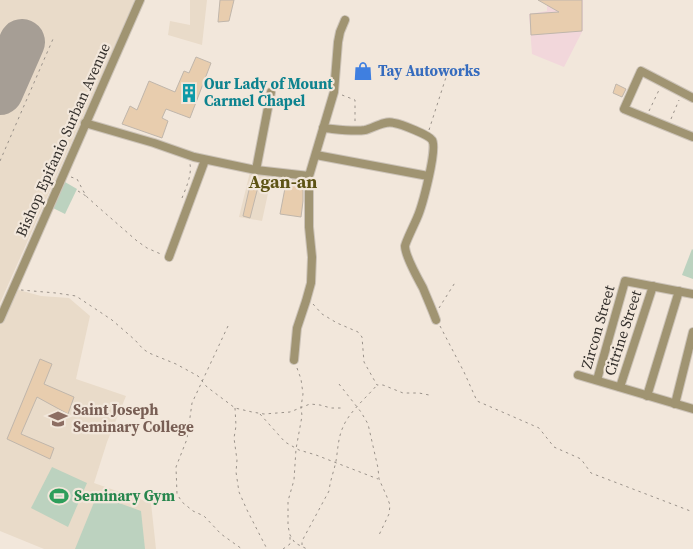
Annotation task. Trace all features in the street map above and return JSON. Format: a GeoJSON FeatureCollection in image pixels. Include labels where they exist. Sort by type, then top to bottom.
{"type":"FeatureCollection","features":[{"type":"Feature","properties":{"kind":"street","name":"Bishop Epifanio Surban Avenue"},"geometry":{"type":"LineString","coordinates":[[0,319],[140,0]]}},
{"type":"Feature","properties":{"kind":"street"},"geometry":{"type":"LineString","coordinates":[[294,360],[297,328],[311,283],[309,176],[334,92],[338,42],[345,20]]}},
{"type":"Feature","properties":{"kind":"street"},"geometry":{"type":"LineString","coordinates":[[693,98],[641,71],[624,109],[693,137]]}},
{"type":"Feature","properties":{"kind":"street"},"geometry":{"type":"LineString","coordinates":[[256,170],[271,92]]}},
{"type":"Feature","properties":{"kind":"street"},"geometry":{"type":"LineString","coordinates":[[323,128],[364,130],[388,122],[394,122],[433,140],[434,146],[420,211],[406,246],[410,263],[436,320]]}},
{"type":"Feature","properties":{"kind":"street"},"geometry":{"type":"LineString","coordinates":[[85,123],[205,160],[256,170],[309,176]]}},
{"type":"Feature","properties":{"kind":"street"},"geometry":{"type":"LineString","coordinates":[[316,156],[428,176]]}},
{"type":"Feature","properties":{"kind":"street"},"geometry":{"type":"LineString","coordinates":[[169,257],[205,160]]}},
{"type":"Feature","properties":{"kind":"street","name":"Zircon Street"},"geometry":{"type":"LineString","coordinates":[[597,380],[625,280],[653,286]]}},
{"type":"Feature","properties":{"kind":"street"},"geometry":{"type":"LineString","coordinates":[[653,286],[693,294]]}},
{"type":"Feature","properties":{"kind":"street","name":"Citrine Street"},"geometry":{"type":"LineString","coordinates":[[620,387],[653,286]]}},
{"type":"Feature","properties":{"kind":"street"},"geometry":{"type":"LineString","coordinates":[[647,396],[679,291]]}},
{"type":"Feature","properties":{"kind":"street"},"geometry":{"type":"LineString","coordinates":[[675,404],[693,332]]}},
{"type":"Feature","properties":{"kind":"street"},"geometry":{"type":"LineString","coordinates":[[578,375],[693,409]]}},
{"type":"Feature","properties":{"kind":"path"},"geometry":{"type":"LineString","coordinates":[[0,161],[53,39]]}},
{"type":"Feature","properties":{"kind":"path"},"geometry":{"type":"LineString","coordinates":[[426,136],[448,71]]}},
{"type":"Feature","properties":{"kind":"path"},"geometry":{"type":"LineString","coordinates":[[646,118],[662,82]]}},
{"type":"Feature","properties":{"kind":"path"},"geometry":{"type":"LineString","coordinates":[[334,92],[355,100],[355,130]]}},
{"type":"Feature","properties":{"kind":"path"},"geometry":{"type":"LineString","coordinates":[[668,126],[682,92]]}},
{"type":"Feature","properties":{"kind":"path"},"geometry":{"type":"LineString","coordinates":[[181,202],[188,184],[191,168],[189,156]]}},
{"type":"Feature","properties":{"kind":"path"},"geometry":{"type":"LineString","coordinates":[[63,174],[77,179],[86,196]]}},
{"type":"Feature","properties":{"kind":"path"},"geometry":{"type":"LineString","coordinates":[[78,190],[137,241],[169,257]]}},
{"type":"Feature","properties":{"kind":"path"},"geometry":{"type":"LineString","coordinates":[[456,281],[438,308],[436,320],[477,401],[539,428],[554,447],[581,459],[591,473],[693,512]]}},
{"type":"Feature","properties":{"kind":"path"},"geometry":{"type":"LineString","coordinates":[[13,289],[76,296],[112,320],[135,340],[142,349],[198,376],[220,398],[235,408],[259,413],[278,414],[290,412],[310,404],[342,408]]}},
{"type":"Feature","properties":{"kind":"path"},"geometry":{"type":"LineString","coordinates":[[308,295],[312,303],[322,314],[358,332],[362,337],[364,362],[377,385]]}},
{"type":"Feature","properties":{"kind":"path"},"geometry":{"type":"LineString","coordinates":[[228,326],[192,403],[187,440],[176,468],[177,494],[182,502],[193,511],[204,516],[222,534],[242,549]]}},
{"type":"Feature","properties":{"kind":"path"},"geometry":{"type":"LineString","coordinates":[[283,549],[290,544],[288,501],[294,480],[296,449],[302,416],[303,394],[301,379],[294,360]]}},
{"type":"Feature","properties":{"kind":"path"},"geometry":{"type":"LineString","coordinates":[[339,384],[368,424],[379,479],[390,505],[389,514],[379,535]]}},
{"type":"Feature","properties":{"kind":"path"},"geometry":{"type":"LineString","coordinates":[[302,547],[302,541],[329,492],[336,463],[338,441],[344,425],[357,407],[377,385],[383,384],[403,394],[419,393],[429,395]]}},
{"type":"Feature","properties":{"kind":"path"},"geometry":{"type":"LineString","coordinates":[[235,408],[236,426],[234,438],[239,492],[266,549]]}},
{"type":"Feature","properties":{"kind":"path"},"geometry":{"type":"LineString","coordinates":[[259,413],[285,442],[296,449],[379,479]]}},
{"type":"Feature","properties":{"kind":"path"},"geometry":{"type":"LineString","coordinates":[[290,535],[295,543],[307,549]]}},
{"type":"Feature","properties":{"kind":"shaded area"},"geometry":{"type":"Polygon","coordinates":[[[0,0],[135,0],[0,303],[0,0]]]}},
{"type":"Feature","properties":{"kind":"shaded area"},"geometry":{"type":"Polygon","coordinates":[[[190,0],[207,0],[202,45],[168,35],[170,21],[190,25],[190,0]]]}},
{"type":"Feature","properties":{"kind":"shaded area"},"geometry":{"type":"Polygon","coordinates":[[[547,0],[583,0],[583,30],[564,67],[532,54],[529,14],[547,11],[547,0]]]}},
{"type":"Feature","properties":{"kind":"shaded area"},"geometry":{"type":"Polygon","coordinates":[[[250,172],[272,175],[262,221],[239,217],[250,172]]]}},
{"type":"Feature","properties":{"kind":"shaded area","name":"Saint Joseph Seminary College"},"geometry":{"type":"Polygon","coordinates":[[[15,289],[41,296],[69,298],[90,316],[76,379],[126,396],[107,442],[94,483],[151,503],[156,549],[44,549],[0,531],[0,322],[15,289]]]}},
{"type":"Feature","properties":{"kind":"green space"},"geometry":{"type":"Polygon","coordinates":[[[65,182],[77,189],[65,214],[53,208],[65,182]]]}},
{"type":"Feature","properties":{"kind":"green space"},"geometry":{"type":"Polygon","coordinates":[[[693,250],[693,279],[682,275],[693,250]]]}},
{"type":"Feature","properties":{"kind":"green space","name":"Seminary Gym"},"geometry":{"type":"Polygon","coordinates":[[[52,467],[87,483],[68,527],[31,508],[52,467]]]}},
{"type":"Feature","properties":{"kind":"green space"},"geometry":{"type":"Polygon","coordinates":[[[97,495],[141,511],[145,549],[75,549],[97,495]]]}},
{"type":"Feature","properties":{"kind":"building"},"geometry":{"type":"Polygon","coordinates":[[[220,0],[234,0],[229,21],[218,22],[220,0]]]}},
{"type":"Feature","properties":{"kind":"building"},"geometry":{"type":"Polygon","coordinates":[[[538,0],[582,0],[582,31],[531,35],[530,14],[559,12],[538,0]]]}},
{"type":"Feature","properties":{"kind":"building"},"geometry":{"type":"Polygon","coordinates":[[[196,57],[211,63],[190,118],[166,109],[162,118],[168,121],[162,138],[122,124],[130,106],[137,110],[149,81],[175,92],[184,71],[189,73],[196,57]]]}},
{"type":"Feature","properties":{"kind":"building"},"geometry":{"type":"Polygon","coordinates":[[[616,84],[626,89],[622,97],[613,93],[616,84]]]}},
{"type":"Feature","properties":{"kind":"building"},"geometry":{"type":"Polygon","coordinates":[[[292,180],[303,181],[301,217],[280,214],[286,183],[291,183],[292,180]]]}},
{"type":"Feature","properties":{"kind":"building"},"geometry":{"type":"Polygon","coordinates":[[[251,181],[259,183],[250,218],[243,216],[251,181]]]}},
{"type":"Feature","properties":{"kind":"building"},"geometry":{"type":"Polygon","coordinates":[[[40,359],[52,364],[44,384],[74,397],[68,414],[37,397],[21,434],[54,448],[50,459],[7,439],[40,359]]]}},
{"type":"Feature","properties":{"kind":"runway"},"geometry":{"type":"LineString","coordinates":[[0,92],[22,42]]}},
{"type":"Feature","properties":{"kind":"place","name":"Tay Autoworks"},"geometry":{"type":"Point","coordinates":[363,71]}},
{"type":"Feature","properties":{"kind":"place","name":"Our Lady of Mount Carmel Chapel"},"geometry":{"type":"Point","coordinates":[189,93]}},
{"type":"Feature","properties":{"kind":"place","name":"Saint Joseph Seminary College"},"geometry":{"type":"Point","coordinates":[58,419]}},
{"type":"Feature","properties":{"kind":"place","name":"Seminary Gym"},"geometry":{"type":"Point","coordinates":[59,496]}},
{"type":"Feature","properties":{"kind":"district","name":"Agan-an"},"geometry":{"type":"Point","coordinates":[283,182]}}]}
